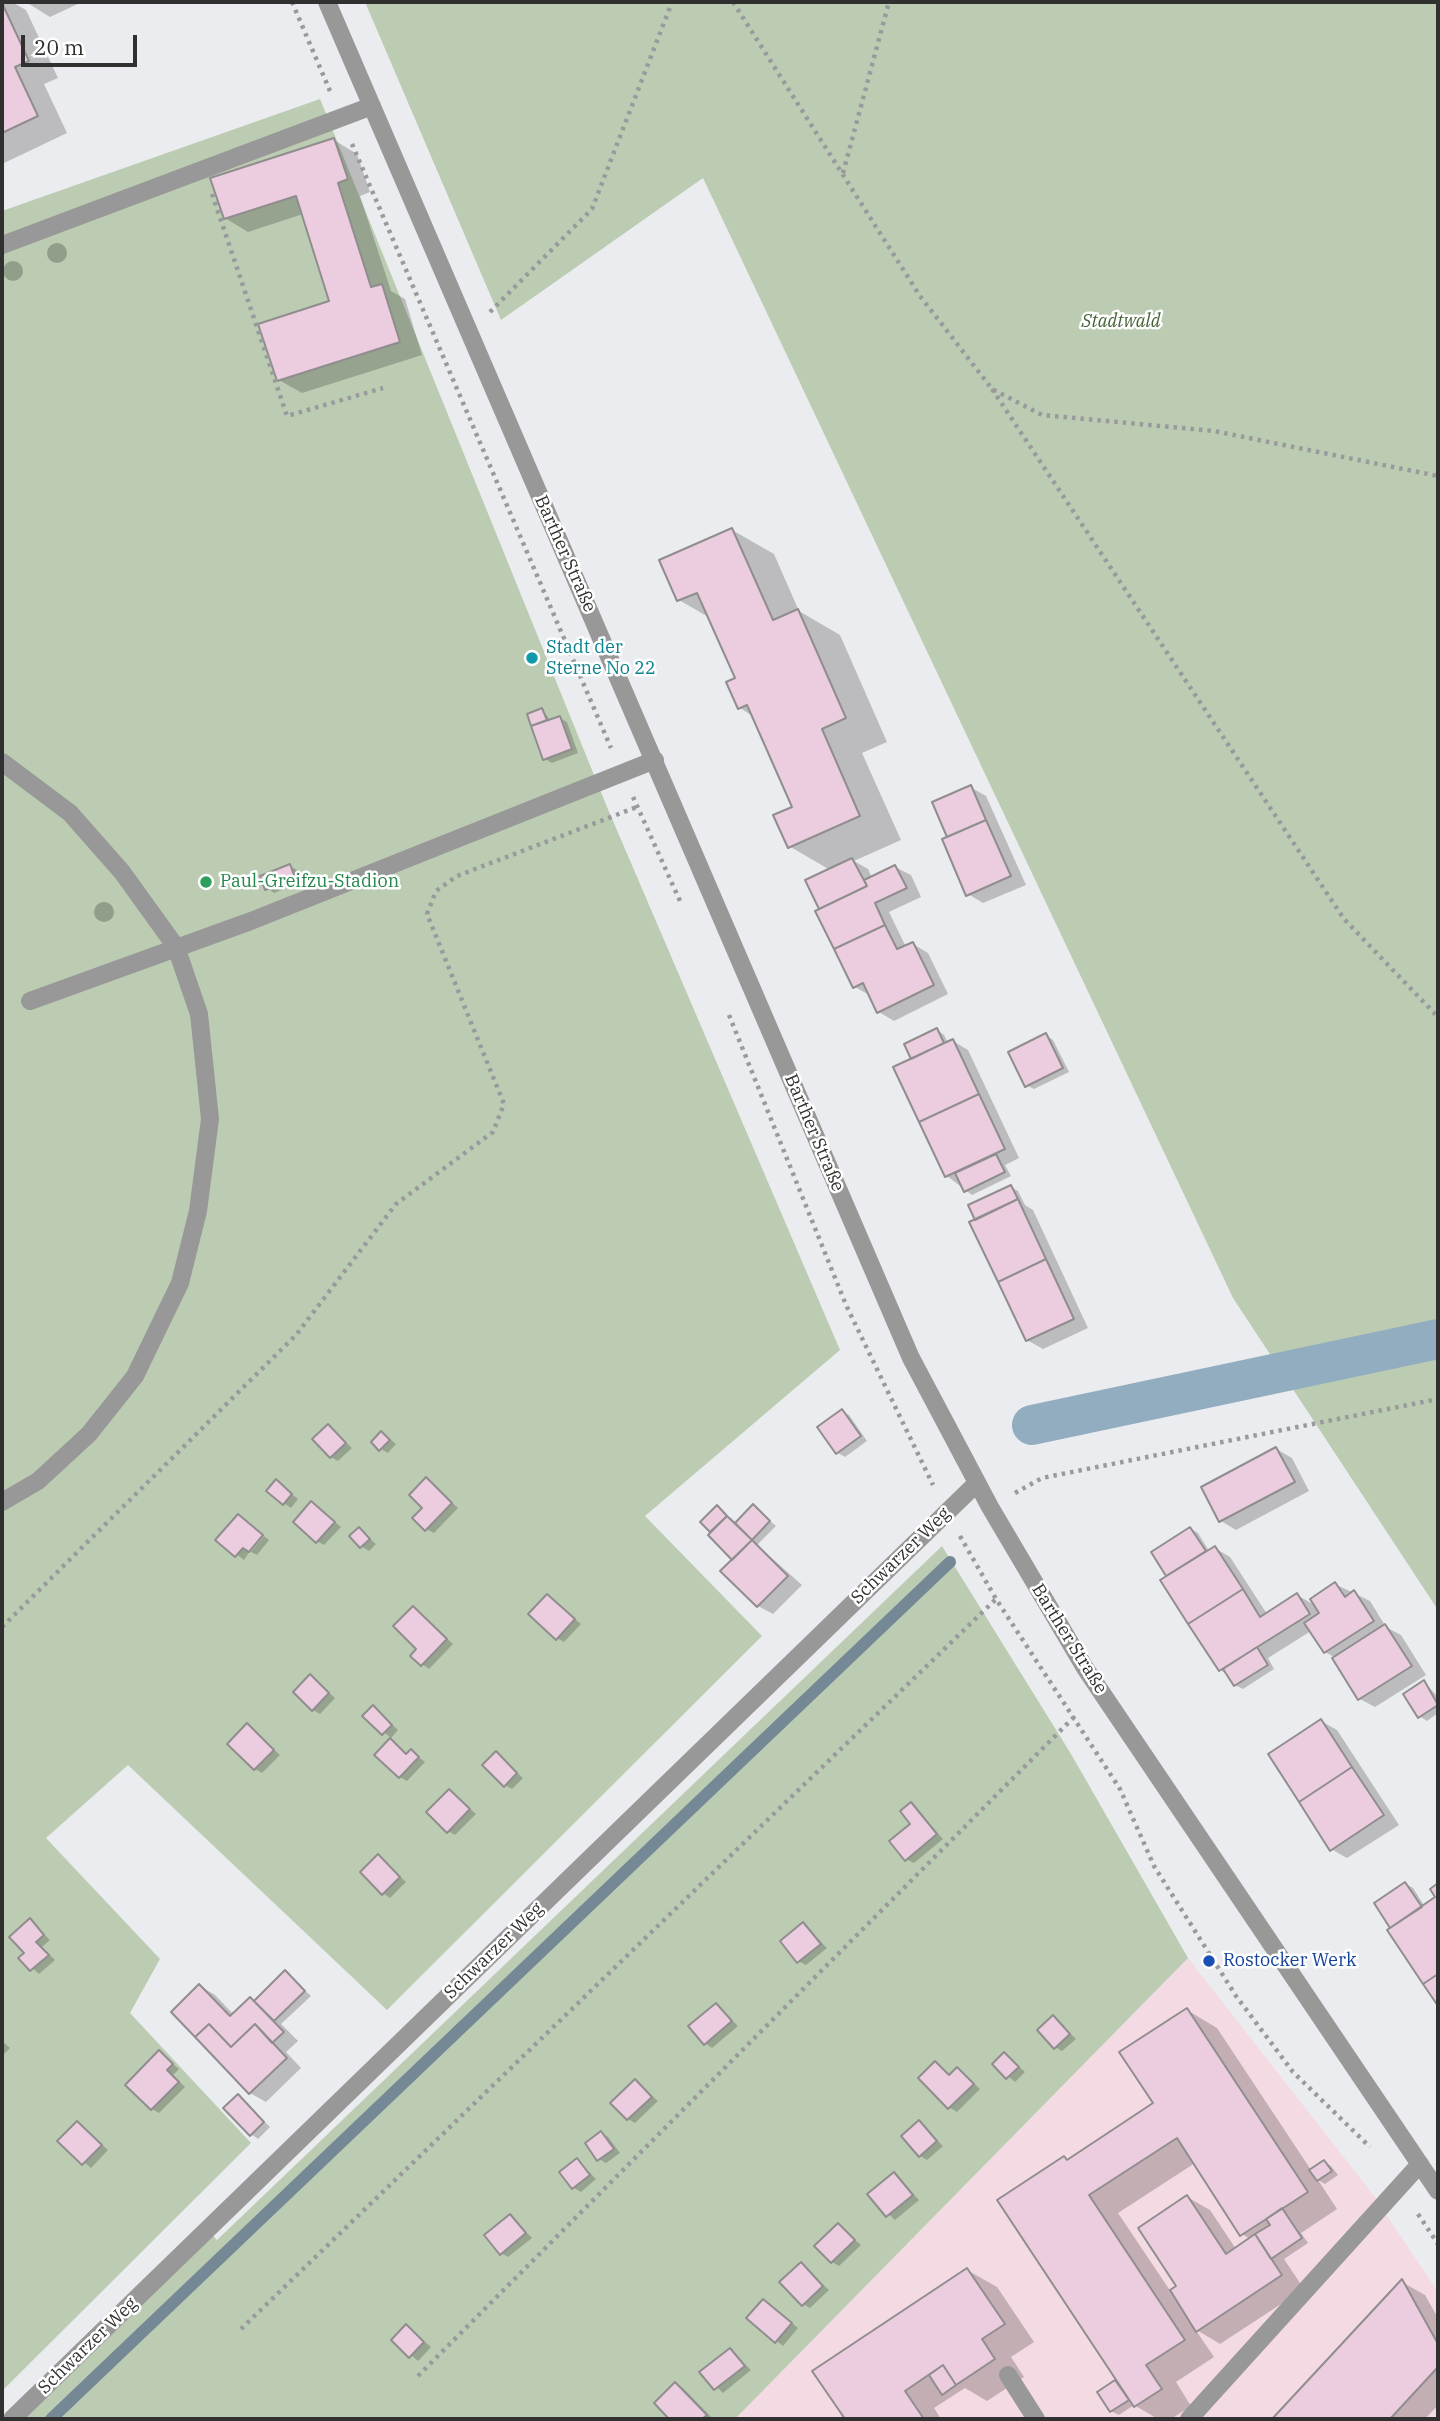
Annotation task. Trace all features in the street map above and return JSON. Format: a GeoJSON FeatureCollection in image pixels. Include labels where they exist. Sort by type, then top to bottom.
{"type":"FeatureCollection","features":[{"type":"Feature","properties":{"kind":"street","name":"Barther Straße"},"geometry":{"type":"LineString","coordinates":[[327,2],[656,760],[911,1358],[990,1507],[1085,1668],[1438,2191]]}},
{"type":"Feature","properties":{"kind":"street"},"geometry":{"type":"LineString","coordinates":[[2,245],[372,106]]}},
{"type":"Feature","properties":{"kind":"street"},"geometry":{"type":"LineString","coordinates":[[30,1001],[656,760]]}},
{"type":"Feature","properties":{"kind":"street"},"geometry":{"type":"LineString","coordinates":[[2,762],[70,813],[122,872],[176,947],[199,1014],[210,1119],[198,1211],[180,1283],[135,1376],[89,1434],[38,1481],[2,1502]]}},
{"type":"Feature","properties":{"kind":"street","name":"Schwarzer Weg"},"geometry":{"type":"LineString","coordinates":[[12,2419],[977,1483]]}},
{"type":"Feature","properties":{"kind":"street"},"geometry":{"type":"LineString","coordinates":[[1189,2419],[1232,2368],[1420,2164]]}},
{"type":"Feature","properties":{"kind":"street"},"geometry":{"type":"LineString","coordinates":[[1008,2375],[1036,2419]]}},
{"type":"Feature","properties":{"kind":"path"},"geometry":{"type":"LineString","coordinates":[[469,333],[592,209],[673,2]]}},
{"type":"Feature","properties":{"kind":"path"},"geometry":{"type":"LineString","coordinates":[[733,2],[920,296],[992,389],[1344,919],[1438,1017]]}},
{"type":"Feature","properties":{"kind":"path"},"geometry":{"type":"LineString","coordinates":[[843,173],[888,2]]}},
{"type":"Feature","properties":{"kind":"path"},"geometry":{"type":"LineString","coordinates":[[204,170],[286,416],[383,388]]}},
{"type":"Feature","properties":{"kind":"path"},"geometry":{"type":"LineString","coordinates":[[992,389],[1042,415],[1214,431],[1438,476]]}},
{"type":"Feature","properties":{"kind":"path"},"geometry":{"type":"LineString","coordinates":[[2,1627],[296,1335],[397,1204],[493,1132],[504,1104],[427,914],[436,891],[457,876],[637,807]]}},
{"type":"Feature","properties":{"kind":"path"},"geometry":{"type":"LineString","coordinates":[[990,1507],[1042,1478],[1438,1399]]}},
{"type":"Feature","properties":{"kind":"path"},"geometry":{"type":"LineString","coordinates":[[946,1511],[996,1599],[1120,1789],[1154,1866],[1237,1996],[1293,2072],[1368,2144],[1401,2187],[1438,2244]]}},
{"type":"Feature","properties":{"kind":"path"},"geometry":{"type":"LineString","coordinates":[[241,2329],[996,1599]]}},
{"type":"Feature","properties":{"kind":"path"},"geometry":{"type":"LineString","coordinates":[[418,2376],[1074,1717]]}},
{"type":"Feature","properties":{"kind":"shaded area"},"geometry":{"type":"Polygon","coordinates":[[[1188,1958],[1371,2192],[1438,2292],[1438,2419],[735,2419],[1188,1958]]]}},
{"type":"Feature","properties":{"kind":"green space","name":"Stadtwald"},"geometry":{"type":"Polygon","coordinates":[[[365,2],[1438,2],[1438,1610],[1233,1298],[703,178],[501,320],[365,2]]]}},
{"type":"Feature","properties":{"kind":"green space"},"geometry":{"type":"Polygon","coordinates":[[[320,99],[607,807],[840,1350],[645,1516],[762,1636],[387,2010],[128,1765],[46,1838],[160,1959],[130,2013],[251,2143],[2,2391],[2,211],[320,99]]]}},
{"type":"Feature","properties":{"kind":"green space"},"geometry":{"type":"Polygon","coordinates":[[[942,1546],[1071,1754],[1188,1958],[735,2419],[12,2419],[208,2230],[217,2240],[942,1546]]]}},
{"type":"Feature","properties":{"kind":"building"},"geometry":{"type":"Polygon","coordinates":[[[2,3],[29,61],[15,67],[38,116],[2,133],[2,3]]]}},
{"type":"Feature","properties":{"kind":"building"},"geometry":{"type":"Polygon","coordinates":[[[334,138],[348,179],[338,183],[371,287],[382,284],[400,342],[277,381],[258,324],[329,301],[296,196],[224,219],[210,178],[334,138]]]}},
{"type":"Feature","properties":{"kind":"building"},"geometry":{"type":"Polygon","coordinates":[[[732,528],[773,620],[798,609],[846,718],[822,729],[860,816],[788,848],[773,815],[792,807],[747,705],[738,709],[726,682],[735,678],[697,593],[677,601],[659,560],[732,528]]]}},
{"type":"Feature","properties":{"kind":"building"},"geometry":{"type":"Polygon","coordinates":[[[542,708],[547,720],[531,726],[527,714],[542,708]]]}},
{"type":"Feature","properties":{"kind":"building"},"geometry":{"type":"Polygon","coordinates":[[[560,716],[572,749],[543,760],[531,726],[560,716]]]}},
{"type":"Feature","properties":{"kind":"building"},"geometry":{"type":"Polygon","coordinates":[[[971,785],[986,820],[947,837],[932,802],[971,785]]]}},
{"type":"Feature","properties":{"kind":"building"},"geometry":{"type":"Polygon","coordinates":[[[986,820],[1011,876],[966,896],[942,839],[986,820]]]}},
{"type":"Feature","properties":{"kind":"building"},"geometry":{"type":"Polygon","coordinates":[[[852,858],[867,886],[819,909],[805,880],[852,858]]]}},
{"type":"Feature","properties":{"kind":"building"},"geometry":{"type":"Polygon","coordinates":[[[290,864],[295,878],[265,890],[260,876],[290,864]]]}},
{"type":"Feature","properties":{"kind":"building"},"geometry":{"type":"Polygon","coordinates":[[[895,865],[907,888],[875,903],[885,925],[834,949],[815,911],[867,886],[864,880],[895,865]]]}},
{"type":"Feature","properties":{"kind":"building"},"geometry":{"type":"Polygon","coordinates":[[[885,925],[897,949],[913,942],[934,985],[877,1013],[863,983],[853,988],[834,949],[885,925]]]}},
{"type":"Feature","properties":{"kind":"building"},"geometry":{"type":"Polygon","coordinates":[[[937,1028],[944,1043],[911,1059],[904,1044],[937,1028]]]}},
{"type":"Feature","properties":{"kind":"building"},"geometry":{"type":"Polygon","coordinates":[[[1046,1033],[1063,1068],[1025,1087],[1008,1052],[1046,1033]]]}},
{"type":"Feature","properties":{"kind":"building"},"geometry":{"type":"Polygon","coordinates":[[[953,1039],[979,1094],[919,1122],[893,1067],[953,1039]]]}},
{"type":"Feature","properties":{"kind":"building"},"geometry":{"type":"Polygon","coordinates":[[[979,1094],[1005,1149],[945,1177],[919,1122],[979,1094]]]}},
{"type":"Feature","properties":{"kind":"building"},"geometry":{"type":"Polygon","coordinates":[[[996,1154],[1005,1172],[964,1192],[955,1173],[996,1154]]]}},
{"type":"Feature","properties":{"kind":"building"},"geometry":{"type":"Polygon","coordinates":[[[1011,1185],[1018,1199],[975,1220],[968,1205],[1011,1185]]]}},
{"type":"Feature","properties":{"kind":"building"},"geometry":{"type":"Polygon","coordinates":[[[1018,1199],[1046,1259],[998,1282],[969,1222],[1018,1199]]]}},
{"type":"Feature","properties":{"kind":"building"},"geometry":{"type":"Polygon","coordinates":[[[1046,1259],[1074,1319],[1026,1341],[998,1282],[1046,1259]]]}},
{"type":"Feature","properties":{"kind":"building"},"geometry":{"type":"Polygon","coordinates":[[[842,1409],[861,1436],[836,1454],[817,1427],[842,1409]]]}},
{"type":"Feature","properties":{"kind":"building"},"geometry":{"type":"Polygon","coordinates":[[[328,1424],[346,1443],[330,1458],[312,1439],[328,1424]]]}},
{"type":"Feature","properties":{"kind":"building"},"geometry":{"type":"Polygon","coordinates":[[[381,1431],[390,1440],[379,1451],[371,1442],[381,1431]]]}},
{"type":"Feature","properties":{"kind":"building"},"geometry":{"type":"Polygon","coordinates":[[[1276,1447],[1295,1482],[1219,1522],[1201,1487],[1276,1447]]]}},
{"type":"Feature","properties":{"kind":"building"},"geometry":{"type":"Polygon","coordinates":[[[426,1477],[452,1503],[425,1531],[412,1518],[422,1508],[409,1495],[426,1477]]]}},
{"type":"Feature","properties":{"kind":"building"},"geometry":{"type":"Polygon","coordinates":[[[276,1479],[292,1494],[283,1505],[266,1491],[276,1479]]]}},
{"type":"Feature","properties":{"kind":"building"},"geometry":{"type":"Polygon","coordinates":[[[311,1501],[335,1522],[316,1543],[293,1522],[311,1501]]]}},
{"type":"Feature","properties":{"kind":"building"},"geometry":{"type":"Polygon","coordinates":[[[753,1504],[770,1521],[752,1540],[735,1523],[753,1504]]]}},
{"type":"Feature","properties":{"kind":"building"},"geometry":{"type":"Polygon","coordinates":[[[717,1505],[727,1516],[710,1532],[700,1522],[717,1505]]]}},
{"type":"Feature","properties":{"kind":"building"},"geometry":{"type":"Polygon","coordinates":[[[238,1514],[263,1535],[249,1552],[243,1548],[235,1557],[215,1540],[238,1514]]]}},
{"type":"Feature","properties":{"kind":"building"},"geometry":{"type":"Polygon","coordinates":[[[727,1516],[752,1540],[732,1560],[708,1535],[727,1516]]]}},
{"type":"Feature","properties":{"kind":"building"},"geometry":{"type":"Polygon","coordinates":[[[359,1527],[370,1539],[360,1548],[349,1536],[359,1527]]]}},
{"type":"Feature","properties":{"kind":"building"},"geometry":{"type":"Polygon","coordinates":[[[1190,1527],[1206,1551],[1166,1576],[1151,1552],[1190,1527]]]}},
{"type":"Feature","properties":{"kind":"building"},"geometry":{"type":"Polygon","coordinates":[[[752,1540],[788,1576],[757,1607],[720,1571],[752,1540]]]}},
{"type":"Feature","properties":{"kind":"building"},"geometry":{"type":"Polygon","coordinates":[[[1215,1546],[1243,1589],[1188,1624],[1160,1580],[1215,1546]]]}},
{"type":"Feature","properties":{"kind":"building"},"geometry":{"type":"Polygon","coordinates":[[[1335,1582],[1345,1597],[1354,1590],[1374,1621],[1324,1653],[1304,1623],[1319,1613],[1310,1599],[1335,1582]]]}},
{"type":"Feature","properties":{"kind":"building"},"geometry":{"type":"Polygon","coordinates":[[[1243,1589],[1260,1617],[1297,1593],[1310,1614],[1219,1671],[1188,1624],[1243,1589]]]}},
{"type":"Feature","properties":{"kind":"building"},"geometry":{"type":"Polygon","coordinates":[[[547,1594],[575,1619],[556,1640],[528,1614],[547,1594]]]}},
{"type":"Feature","properties":{"kind":"building"},"geometry":{"type":"Polygon","coordinates":[[[413,1606],[447,1639],[421,1666],[410,1656],[416,1649],[393,1626],[413,1606]]]}},
{"type":"Feature","properties":{"kind":"building"},"geometry":{"type":"Polygon","coordinates":[[[1385,1624],[1412,1666],[1358,1700],[1332,1658],[1385,1624]]]}},
{"type":"Feature","properties":{"kind":"building"},"geometry":{"type":"Polygon","coordinates":[[[1257,1647],[1268,1665],[1234,1686],[1223,1669],[1257,1647]]]}},
{"type":"Feature","properties":{"kind":"building"},"geometry":{"type":"Polygon","coordinates":[[[310,1674],[329,1693],[312,1711],[293,1692],[310,1674]]]}},
{"type":"Feature","properties":{"kind":"building"},"geometry":{"type":"Polygon","coordinates":[[[1424,1680],[1438,1705],[1418,1718],[1403,1694],[1424,1680]]]}},
{"type":"Feature","properties":{"kind":"building"},"geometry":{"type":"Polygon","coordinates":[[[373,1705],[392,1725],[382,1735],[362,1716],[373,1705]]]}},
{"type":"Feature","properties":{"kind":"building"},"geometry":{"type":"Polygon","coordinates":[[[1321,1719],[1352,1767],[1299,1802],[1268,1754],[1321,1719]]]}},
{"type":"Feature","properties":{"kind":"building"},"geometry":{"type":"Polygon","coordinates":[[[247,1723],[274,1750],[254,1770],[227,1744],[247,1723]]]}},
{"type":"Feature","properties":{"kind":"building"},"geometry":{"type":"Polygon","coordinates":[[[390,1738],[406,1754],[411,1749],[419,1757],[399,1778],[374,1755],[390,1738]]]}},
{"type":"Feature","properties":{"kind":"building"},"geometry":{"type":"Polygon","coordinates":[[[496,1751],[517,1773],[504,1787],[482,1765],[496,1751]]]}},
{"type":"Feature","properties":{"kind":"building"},"geometry":{"type":"Polygon","coordinates":[[[1352,1767],[1384,1815],[1330,1851],[1299,1802],[1352,1767]]]}},
{"type":"Feature","properties":{"kind":"building"},"geometry":{"type":"Polygon","coordinates":[[[449,1789],[470,1809],[447,1833],[426,1812],[449,1789]]]}},
{"type":"Feature","properties":{"kind":"building"},"geometry":{"type":"Polygon","coordinates":[[[911,1802],[937,1834],[905,1861],[889,1841],[910,1824],[900,1811],[911,1802]]]}},
{"type":"Feature","properties":{"kind":"building"},"geometry":{"type":"Polygon","coordinates":[[[378,1854],[400,1877],[382,1895],[360,1872],[378,1854]]]}},
{"type":"Feature","properties":{"kind":"building"},"geometry":{"type":"Polygon","coordinates":[[[1405,1882],[1422,1907],[1390,1928],[1374,1903],[1405,1882]]]}},
{"type":"Feature","properties":{"kind":"building"},"geometry":{"type":"Polygon","coordinates":[[[1438,1883],[1438,1974],[1423,1984],[1387,1930],[1435,1897],[1430,1889],[1438,1883]]]}},
{"type":"Feature","properties":{"kind":"building"},"geometry":{"type":"Polygon","coordinates":[[[30,1918],[44,1935],[36,1942],[49,1955],[30,1971],[18,1958],[24,1953],[9,1937],[30,1918]]]}},
{"type":"Feature","properties":{"kind":"building"},"geometry":{"type":"Polygon","coordinates":[[[803,1922],[821,1944],[797,1963],[780,1941],[803,1922]]]}},
{"type":"Feature","properties":{"kind":"building"},"geometry":{"type":"Polygon","coordinates":[[[285,1970],[305,1991],[274,2021],[254,2001],[285,1970]]]}},
{"type":"Feature","properties":{"kind":"building"},"geometry":{"type":"Polygon","coordinates":[[[1438,1974],[1438,2006],[1423,1984],[1438,1974]]]}},
{"type":"Feature","properties":{"kind":"building"},"geometry":{"type":"Polygon","coordinates":[[[199,1984],[230,2016],[250,1997],[284,2032],[272,2043],[255,2024],[231,2047],[209,2024],[195,2037],[171,2012],[199,1984]]]}},
{"type":"Feature","properties":{"kind":"building"},"geometry":{"type":"Polygon","coordinates":[[[716,2003],[732,2021],[704,2045],[688,2026],[716,2003]]]}},
{"type":"Feature","properties":{"kind":"building"},"geometry":{"type":"Polygon","coordinates":[[[1187,2008],[1308,2192],[1240,2236],[1177,2138],[1089,2195],[1185,2340],[1146,2365],[1162,2389],[1134,2407],[997,2200],[1064,2156],[1067,2160],[1153,2103],[1119,2052],[1187,2008]]]}},
{"type":"Feature","properties":{"kind":"building"},"geometry":{"type":"Polygon","coordinates":[[[1053,2015],[1070,2034],[1054,2049],[1037,2030],[1053,2015]]]}},
{"type":"Feature","properties":{"kind":"building"},"geometry":{"type":"Polygon","coordinates":[[[209,2024],[231,2047],[255,2024],[287,2058],[249,2094],[195,2037],[209,2024]]]}},
{"type":"Feature","properties":{"kind":"building"},"geometry":{"type":"Polygon","coordinates":[[[159,2050],[173,2064],[167,2070],[179,2082],[151,2110],[125,2085],[159,2050]]]}},
{"type":"Feature","properties":{"kind":"building"},"geometry":{"type":"Polygon","coordinates":[[[1004,2052],[1019,2067],[1006,2079],[992,2064],[1004,2052]]]}},
{"type":"Feature","properties":{"kind":"building"},"geometry":{"type":"Polygon","coordinates":[[[935,2061],[949,2075],[957,2067],[974,2084],[948,2109],[918,2078],[935,2061]]]}},
{"type":"Feature","properties":{"kind":"building"},"geometry":{"type":"Polygon","coordinates":[[[635,2079],[652,2097],[627,2120],[610,2103],[635,2079]]]}},
{"type":"Feature","properties":{"kind":"building"},"geometry":{"type":"Polygon","coordinates":[[[238,2094],[264,2122],[250,2136],[223,2108],[238,2094]]]}},
{"type":"Feature","properties":{"kind":"building"},"geometry":{"type":"Polygon","coordinates":[[[919,2120],[937,2141],[919,2157],[901,2136],[919,2120]]]}},
{"type":"Feature","properties":{"kind":"building"},"geometry":{"type":"Polygon","coordinates":[[[77,2121],[102,2145],[82,2165],[57,2141],[77,2121]]]}},
{"type":"Feature","properties":{"kind":"building"},"geometry":{"type":"Polygon","coordinates":[[[601,2131],[614,2149],[597,2161],[585,2143],[601,2131]]]}},
{"type":"Feature","properties":{"kind":"building"},"geometry":{"type":"Polygon","coordinates":[[[577,2158],[590,2175],[572,2189],[559,2172],[577,2158]]]}},
{"type":"Feature","properties":{"kind":"building"},"geometry":{"type":"Polygon","coordinates":[[[1324,2160],[1332,2171],[1317,2181],[1309,2170],[1324,2160]]]}},
{"type":"Feature","properties":{"kind":"building"},"geometry":{"type":"Polygon","coordinates":[[[894,2172],[913,2195],[886,2217],[867,2194],[894,2172]]]}},
{"type":"Feature","properties":{"kind":"building"},"geometry":{"type":"Polygon","coordinates":[[[1187,2195],[1226,2254],[1255,2234],[1282,2275],[1196,2332],[1170,2290],[1176,2286],[1138,2228],[1187,2195]]]}},
{"type":"Feature","properties":{"kind":"building"},"geometry":{"type":"Polygon","coordinates":[[[1282,2208],[1302,2238],[1271,2259],[1255,2234],[1270,2225],[1266,2219],[1282,2208]]]}},
{"type":"Feature","properties":{"kind":"building"},"geometry":{"type":"Polygon","coordinates":[[[510,2214],[526,2233],[500,2255],[484,2235],[510,2214]]]}},
{"type":"Feature","properties":{"kind":"building"},"geometry":{"type":"Polygon","coordinates":[[[838,2223],[855,2240],[831,2263],[814,2246],[838,2223]]]}},
{"type":"Feature","properties":{"kind":"building"},"geometry":{"type":"Polygon","coordinates":[[[801,2262],[823,2286],[802,2306],[779,2282],[801,2262]]]}},
{"type":"Feature","properties":{"kind":"building"},"geometry":{"type":"Polygon","coordinates":[[[967,2268],[1005,2324],[982,2339],[995,2359],[956,2385],[943,2365],[905,2391],[924,2419],[845,2419],[812,2371],[967,2268]]]}},
{"type":"Feature","properties":{"kind":"building"},"geometry":{"type":"Polygon","coordinates":[[[1402,2279],[1438,2344],[1438,2367],[1390,2419],[1272,2419],[1402,2279]]]}},
{"type":"Feature","properties":{"kind":"building"},"geometry":{"type":"Polygon","coordinates":[[[763,2299],[792,2323],[775,2343],[746,2318],[763,2299]]]}},
{"type":"Feature","properties":{"kind":"building"},"geometry":{"type":"Polygon","coordinates":[[[406,2324],[424,2342],[409,2358],[391,2340],[406,2324]]]}},
{"type":"Feature","properties":{"kind":"building"},"geometry":{"type":"Polygon","coordinates":[[[730,2348],[745,2366],[714,2390],[699,2372],[730,2348]]]}},
{"type":"Feature","properties":{"kind":"building"},"geometry":{"type":"Polygon","coordinates":[[[943,2365],[956,2385],[942,2395],[929,2375],[943,2365]]]}},
{"type":"Feature","properties":{"kind":"building"},"geometry":{"type":"Polygon","coordinates":[[[1115,2380],[1129,2400],[1110,2412],[1097,2392],[1115,2380]]]}},
{"type":"Feature","properties":{"kind":"building"},"geometry":{"type":"Polygon","coordinates":[[[675,2382],[707,2415],[702,2419],[669,2419],[654,2403],[675,2382]]]}},
{"type":"Feature","properties":{"kind":"waterway"},"geometry":{"type":"LineString","coordinates":[[1032,1425],[1438,1339]]}},
{"type":"Feature","properties":{"kind":"waterway"},"geometry":{"type":"LineString","coordinates":[[51,2419],[950,1562]]}},
{"type":"Feature","properties":{"kind":"place","name":"Stadt der Sterne No 22"},"geometry":{"type":"Point","coordinates":[532,658]}},
{"type":"Feature","properties":{"kind":"place","name":"Paul-Greifzu-Stadion"},"geometry":{"type":"Point","coordinates":[206,882]}},
{"type":"Feature","properties":{"kind":"place","name":"Rostocker Werk"},"geometry":{"type":"Point","coordinates":[1209,1961]}}]}
